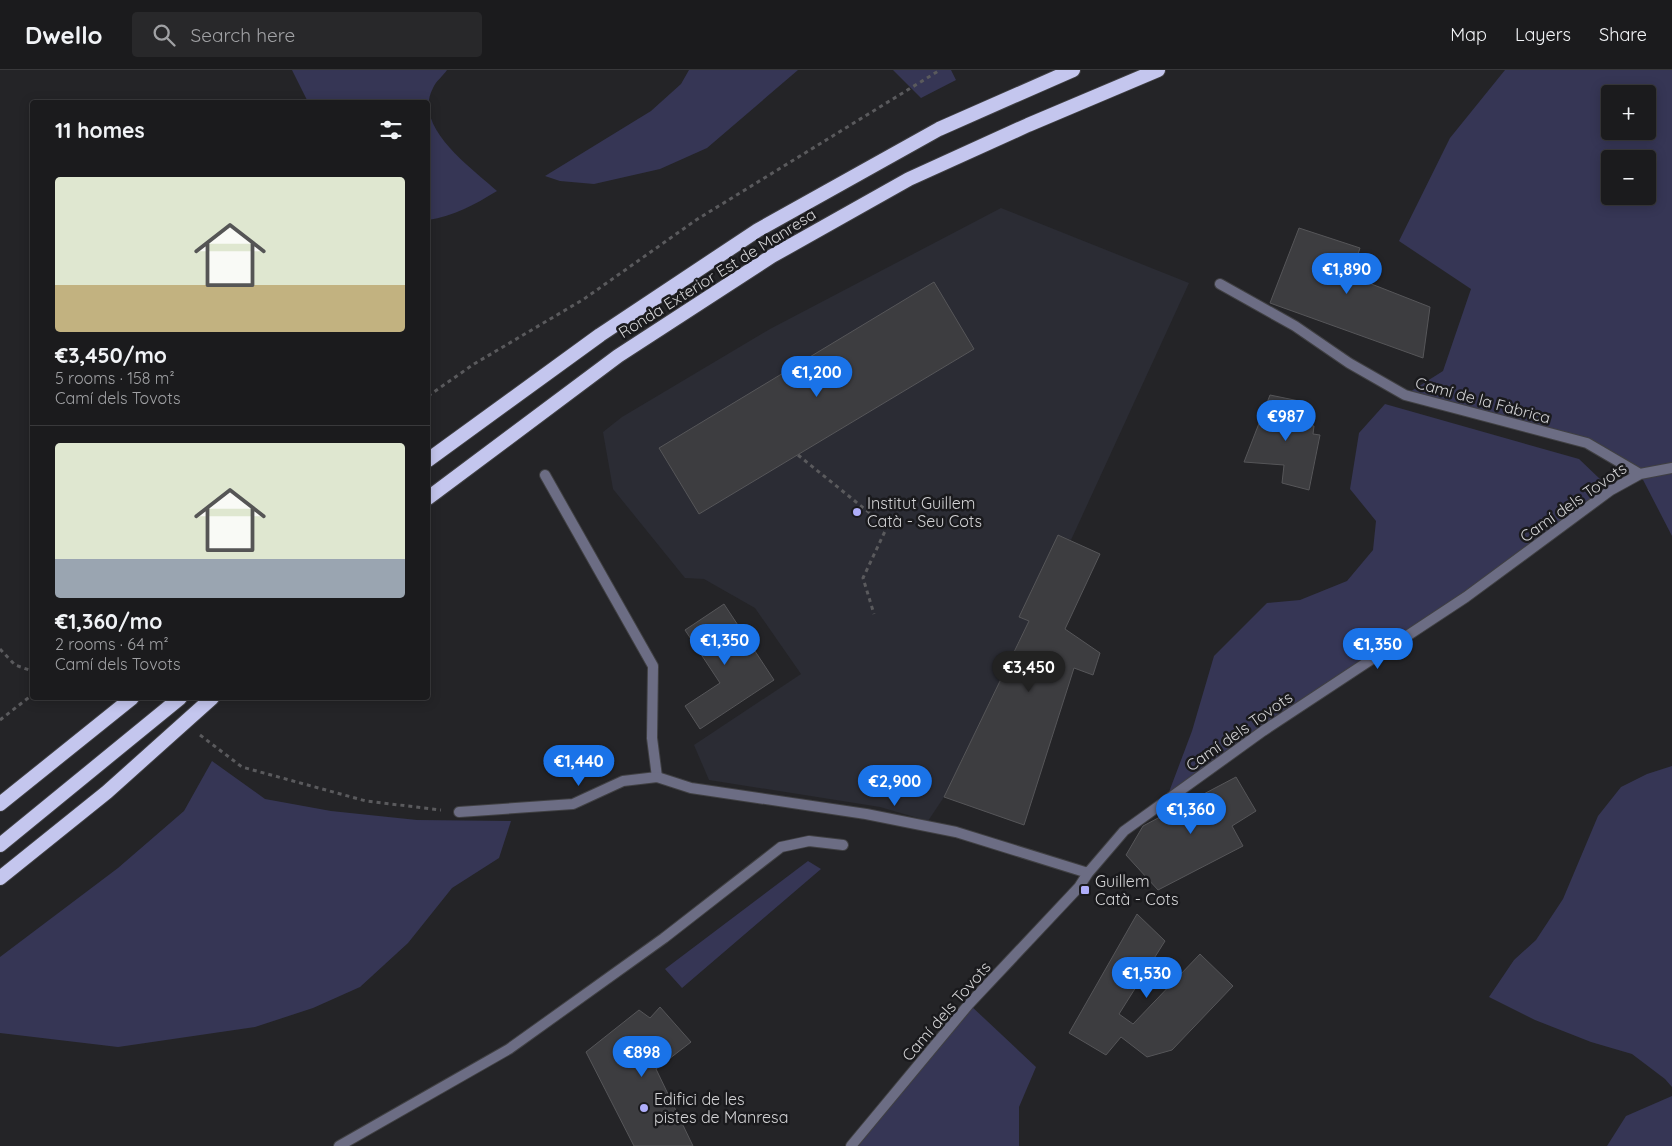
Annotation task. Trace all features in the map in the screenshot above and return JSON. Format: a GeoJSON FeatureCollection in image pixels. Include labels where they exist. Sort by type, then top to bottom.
{"type":"FeatureCollection","features":[{"type":"Feature","properties":{"kind":"highway","name":"Ronda Exterior Est de Manresa"},"geometry":{"type":"LineString","coordinates":[[430,459],[600,335],[758,230],[939,130],[1073,70]]}},
{"type":"Feature","properties":{"kind":"highway","name":"Ronda Exterior Est de Manresa"},"geometry":{"type":"LineString","coordinates":[[430,497],[618,356],[772,256],[909,180],[1037,121],[1158,70]]}},
{"type":"Feature","properties":{"kind":"highway"},"geometry":{"type":"LineString","coordinates":[[0,804],[16,789],[129,700]]}},
{"type":"Feature","properties":{"kind":"highway"},"geometry":{"type":"LineString","coordinates":[[0,845],[178,700]]}},
{"type":"Feature","properties":{"kind":"highway"},"geometry":{"type":"LineString","coordinates":[[0,878],[107,792],[210,700]]}},
{"type":"Feature","properties":{"kind":"highway"},"geometry":{"type":"LineString","coordinates":[[0,794],[16,789]]}},
{"type":"Feature","properties":{"kind":"street","name":"Camí de la Fàbrica"},"geometry":{"type":"LineString","coordinates":[[1220,284],[1295,326],[1349,363],[1405,395],[1587,444],[1640,474]]}},
{"type":"Feature","properties":{"kind":"street","name":"Camí dels Tovots"},"geometry":{"type":"LineString","coordinates":[[851,1146],[969,1004],[1079,887],[1088,873],[1124,831],[1263,731],[1466,597],[1611,490],[1640,474],[1672,468]]}},
{"type":"Feature","properties":{"kind":"street"},"geometry":{"type":"LineString","coordinates":[[546,476],[653,666],[652,738],[657,777]]}},
{"type":"Feature","properties":{"kind":"street"},"geometry":{"type":"LineString","coordinates":[[459,812],[573,804],[623,781],[657,777],[691,788],[866,814],[956,832],[1088,873]]}},
{"type":"Feature","properties":{"kind":"street"},"geometry":{"type":"LineString","coordinates":[[339,1146],[509,1049],[656,944],[781,847],[809,841],[843,845]]}},
{"type":"Feature","properties":{"kind":"path"},"geometry":{"type":"LineString","coordinates":[[430,395],[474,364],[584,299],[696,220],[940,70]]}},
{"type":"Feature","properties":{"kind":"path"},"geometry":{"type":"LineString","coordinates":[[798,455],[887,527],[863,578],[874,614]]}},
{"type":"Feature","properties":{"kind":"path"},"geometry":{"type":"LineString","coordinates":[[0,649],[15,665],[30,670]]}},
{"type":"Feature","properties":{"kind":"path"},"geometry":{"type":"LineString","coordinates":[[0,720],[30,697]]}},
{"type":"Feature","properties":{"kind":"path"},"geometry":{"type":"LineString","coordinates":[[200,735],[242,767],[366,802],[459,812]]}},
{"type":"Feature","properties":{"kind":"shaded area"},"geometry":{"type":"Polygon","coordinates":[[[292,70],[447,70],[433,88],[430,100],[307,100],[292,70]]]}},
{"type":"Feature","properties":{"kind":"shaded area"},"geometry":{"type":"Polygon","coordinates":[[[689,70],[798,70],[707,148],[660,169],[594,184],[560,181],[545,176],[651,111],[681,84],[689,70]]]}},
{"type":"Feature","properties":{"kind":"shaded area"},"geometry":{"type":"Polygon","coordinates":[[[893,70],[951,70],[956,80],[921,98],[893,70]]]}},
{"type":"Feature","properties":{"kind":"shaded area"},"geometry":{"type":"Polygon","coordinates":[[[1505,70],[1672,70],[1672,536],[1640,474],[1587,443],[1405,395],[1443,371],[1471,289],[1399,241],[1450,138],[1505,70]]]}},
{"type":"Feature","properties":{"kind":"shaded area"},"geometry":{"type":"Polygon","coordinates":[[[430,110],[437,132],[448,146],[497,191],[447,216],[430,220],[430,110]]]}},
{"type":"Feature","properties":{"kind":"shaded area","name":"Institut Guillem Catà - Seu Cots"},"geometry":{"type":"Polygon","coordinates":[[[1001,208],[1189,283],[1071,540],[1058,535],[1019,617],[1029,621],[944,797],[928,821],[880,807],[709,780],[694,745],[801,674],[755,608],[704,579],[685,578],[613,489],[603,432],[622,417],[770,329],[1001,208]]]}},
{"type":"Feature","properties":{"kind":"shaded area"},"geometry":{"type":"Polygon","coordinates":[[[1385,404],[1579,459],[1601,480],[1595,502],[1166,800],[1192,731],[1214,656],[1267,603],[1300,600],[1347,581],[1373,550],[1376,521],[1350,489],[1359,433],[1385,404]]]}},
{"type":"Feature","properties":{"kind":"shaded area"},"geometry":{"type":"Polygon","coordinates":[[[212,761],[265,799],[331,811],[417,820],[511,821],[499,858],[452,888],[408,943],[360,987],[313,1008],[255,1027],[118,1047],[0,1033],[0,957],[118,868],[184,811],[212,761]]]}},
{"type":"Feature","properties":{"kind":"shaded area"},"geometry":{"type":"Polygon","coordinates":[[[1672,766],[1672,1087],[1665,1079],[1632,1054],[1591,1042],[1535,1020],[1489,997],[1514,960],[1536,940],[1563,899],[1598,816],[1621,787],[1647,774],[1672,766]]]}},
{"type":"Feature","properties":{"kind":"shaded area"},"geometry":{"type":"Polygon","coordinates":[[[808,861],[821,869],[682,988],[665,969],[808,861]]]}},
{"type":"Feature","properties":{"kind":"shaded area"},"geometry":{"type":"Polygon","coordinates":[[[969,1004],[1036,1067],[1019,1107],[1019,1146],[851,1146],[969,1004]]]}},
{"type":"Feature","properties":{"kind":"shaded area"},"geometry":{"type":"Polygon","coordinates":[[[1672,1096],[1672,1146],[1607,1146],[1626,1116],[1672,1096]]]}},
{"type":"Feature","properties":{"kind":"building"},"geometry":{"type":"Polygon","coordinates":[[[1299,228],[1360,248],[1351,276],[1430,307],[1423,358],[1270,303],[1299,228]]]}},
{"type":"Feature","properties":{"kind":"building"},"geometry":{"type":"Polygon","coordinates":[[[934,282],[974,349],[699,514],[659,448],[934,282]]]}},
{"type":"Feature","properties":{"kind":"building"},"geometry":{"type":"Polygon","coordinates":[[[1270,395],[1304,402],[1300,424],[1314,426],[1313,434],[1320,435],[1309,490],[1282,483],[1284,465],[1244,462],[1270,395]]]}},
{"type":"Feature","properties":{"kind":"building"},"geometry":{"type":"Polygon","coordinates":[[[1058,535],[1100,554],[1065,629],[1100,653],[1093,675],[1074,668],[1024,825],[944,797],[1029,621],[1019,617],[1058,535]]]}},
{"type":"Feature","properties":{"kind":"building"},"geometry":{"type":"Polygon","coordinates":[[[724,604],[774,680],[700,729],[685,706],[720,683],[685,630],[724,604]]]}},
{"type":"Feature","properties":{"kind":"building"},"geometry":{"type":"Polygon","coordinates":[[[1236,777],[1256,811],[1232,826],[1243,846],[1158,890],[1126,855],[1143,826],[1236,777]]]}},
{"type":"Feature","properties":{"kind":"building"},"geometry":{"type":"Polygon","coordinates":[[[1137,914],[1165,941],[1119,1014],[1133,1024],[1200,954],[1233,986],[1172,1050],[1147,1057],[1121,1037],[1106,1055],[1069,1033],[1137,914]]]}},
{"type":"Feature","properties":{"kind":"building","name":"Edifici de les pistes de Manresa"},"geometry":{"type":"Polygon","coordinates":[[[660,1007],[691,1042],[656,1069],[693,1146],[634,1146],[586,1052],[639,1010],[650,1018],[660,1007]]]}},
{"type":"Feature","properties":{"kind":"place","name":"Institut Guillem Catà - Seu Cots"},"geometry":{"type":"Point","coordinates":[857,512]}},
{"type":"Feature","properties":{"kind":"place","name":"Guillem Catà - Cots"},"geometry":{"type":"Point","coordinates":[1085,890]}},
{"type":"Feature","properties":{"kind":"place","name":"Edifici de les pistes de Manresa"},"geometry":{"type":"Point","coordinates":[644,1108]}}]}
